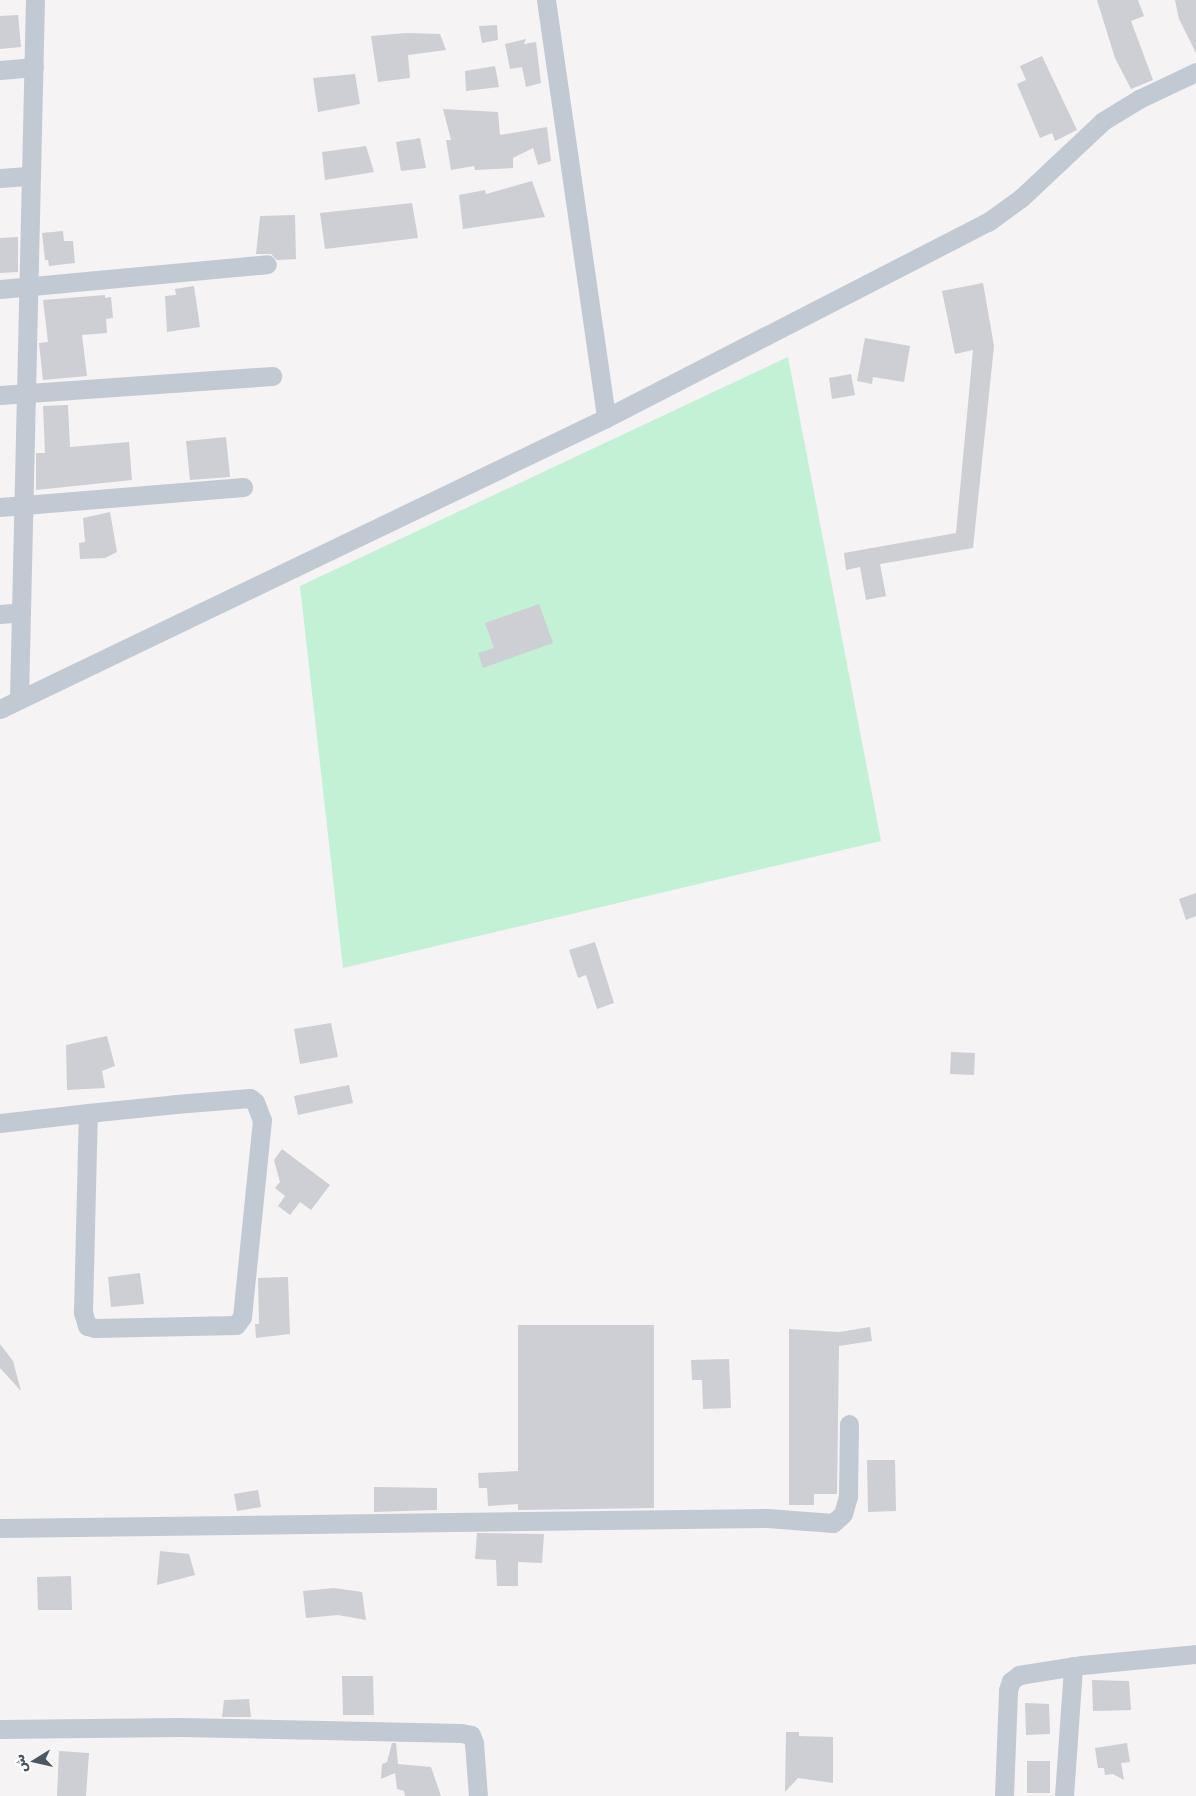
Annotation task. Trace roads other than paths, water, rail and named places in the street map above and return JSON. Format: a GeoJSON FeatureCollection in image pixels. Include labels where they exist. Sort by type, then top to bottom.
{"type":"FeatureCollection","features":[{"type":"Feature","properties":{"kind":"street"},"geometry":{"type":"LineString","coordinates":[[19,699],[35,0]]}},
{"type":"Feature","properties":{"kind":"street"},"geometry":{"type":"LineString","coordinates":[[546,0],[606,418]]}},
{"type":"Feature","properties":{"kind":"street"},"geometry":{"type":"LineString","coordinates":[[0,70],[34,67]]}},
{"type":"Feature","properties":{"kind":"street"},"geometry":{"type":"LineString","coordinates":[[0,709],[606,418],[1004,212],[1103,121],[1139,99],[1196,72]]}},
{"type":"Feature","properties":{"kind":"street"},"geometry":{"type":"LineString","coordinates":[[0,178],[32,176]]}},
{"type":"Feature","properties":{"kind":"street"},"geometry":{"type":"LineString","coordinates":[[0,288],[29,287],[267,264]]}},
{"type":"Feature","properties":{"kind":"street"},"geometry":{"type":"LineString","coordinates":[[0,395],[272,376]]}},
{"type":"Feature","properties":{"kind":"street"},"geometry":{"type":"LineString","coordinates":[[0,507],[243,487]]}},
{"type":"Feature","properties":{"kind":"street"},"geometry":{"type":"LineString","coordinates":[[0,614],[21,612]]}},
{"type":"Feature","properties":{"kind":"street"},"geometry":{"type":"LineString","coordinates":[[0,1123],[88,1114],[250,1098],[260,1108],[262,1120],[242,1317],[236,1325],[95,1328],[87,1326],[83,1312],[88,1114]]}},
{"type":"Feature","properties":{"kind":"street"},"geometry":{"type":"LineString","coordinates":[[0,1528],[767,1518],[833,1523],[843,1514],[848,1496],[849,1424]]}},
{"type":"Feature","properties":{"kind":"street"},"geometry":{"type":"LineString","coordinates":[[1004,1796],[1011,1681],[1019,1675],[1072,1666],[1196,1654]]}},
{"type":"Feature","properties":{"kind":"street"},"geometry":{"type":"LineString","coordinates":[[1064,1796],[1072,1666]]}},
{"type":"Feature","properties":{"kind":"street"},"geometry":{"type":"LineString","coordinates":[[0,1729],[180,1727],[461,1733],[471,1735],[474,1743],[478,1796]]}}]}
